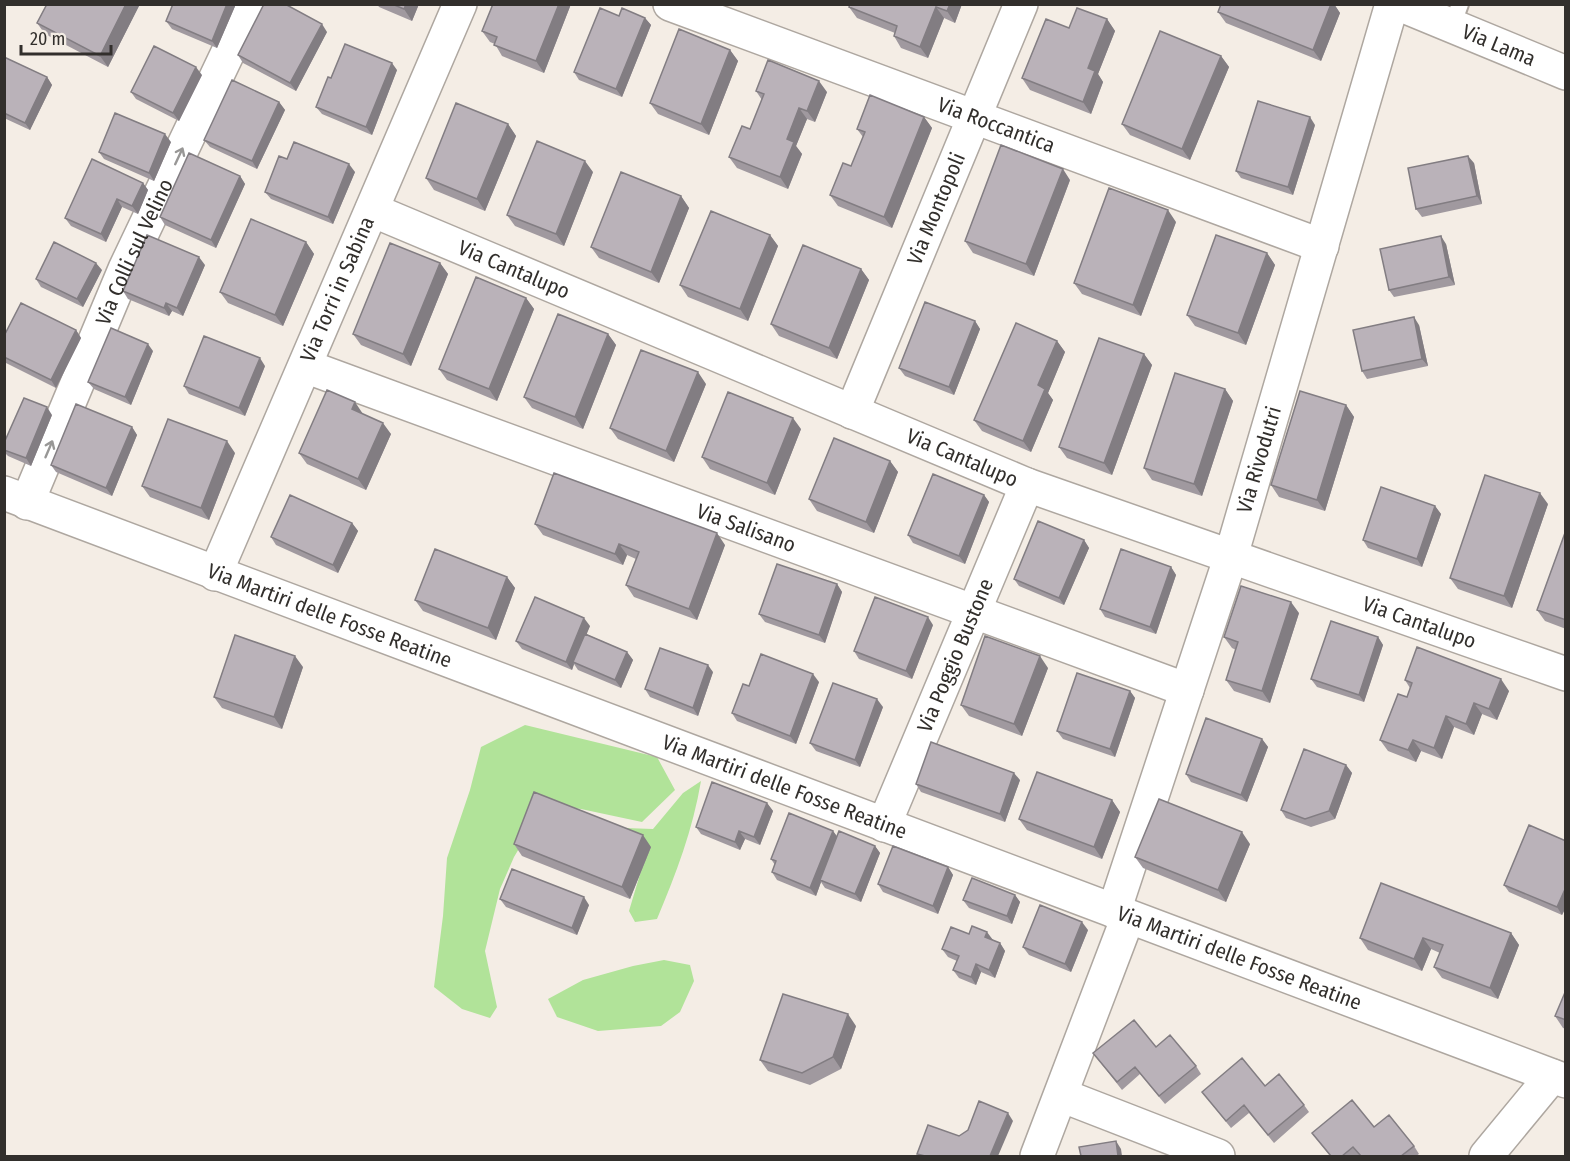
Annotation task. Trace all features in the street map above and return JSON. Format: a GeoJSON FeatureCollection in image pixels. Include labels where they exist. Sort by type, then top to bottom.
{"type":"FeatureCollection","features":[{"type":"Feature","properties":{"kind":"street","name":"Via Colli sul Velino"},"geometry":{"type":"LineString","coordinates":[[16,498],[251,4]]}},
{"type":"Feature","properties":{"kind":"street","name":"Via Torri in Sabina"},"geometry":{"type":"LineString","coordinates":[[215,574],[460,4]]}},
{"type":"Feature","properties":{"kind":"street","name":"Via Roccantica"},"geometry":{"type":"LineString","coordinates":[[670,4],[1322,246]]}},
{"type":"Feature","properties":{"kind":"street","name":"Via Montopoli"},"geometry":{"type":"LineString","coordinates":[[852,412],[1021,4]]}},
{"type":"Feature","properties":{"kind":"street","name":"Via Rivodutri"},"geometry":{"type":"LineString","coordinates":[[1037,1156],[1061,1095],[1121,914],[1187,690],[1231,556],[1392,4]]}},
{"type":"Feature","properties":{"kind":"street","name":"Via Lama"},"geometry":{"type":"LineString","coordinates":[[1399,4],[1456,15],[1566,73]]}},
{"type":"Feature","properties":{"kind":"street","name":"Via Cantalupo"},"geometry":{"type":"LineString","coordinates":[[372,210],[1027,485],[1566,674]]}},
{"type":"Feature","properties":{"kind":"street","name":"Via Salisano"},"geometry":{"type":"LineString","coordinates":[[305,366],[1187,690]]}},
{"type":"Feature","properties":{"kind":"street","name":"Via Poggio Bustone"},"geometry":{"type":"LineString","coordinates":[[884,825],[1027,485]]}},
{"type":"Feature","properties":{"kind":"street","name":"Via Martiri delle Fosse Reatine"},"geometry":{"type":"LineString","coordinates":[[16,498],[1559,1078]]}},
{"type":"Feature","properties":{"kind":"street"},"geometry":{"type":"LineString","coordinates":[[1486,1156],[1559,1078]]}},
{"type":"Feature","properties":{"kind":"street"},"geometry":{"type":"LineString","coordinates":[[1061,1095],[1218,1156]]}},
{"type":"Feature","properties":{"kind":"green space"},"geometry":{"type":"Polygon","coordinates":[[[525,725],[657,757],[675,790],[642,822],[581,809],[545,805],[514,857],[500,889],[485,951],[497,1007],[490,1018],[462,1009],[434,987],[443,916],[447,858],[470,790],[481,747],[525,725]]]}},
{"type":"Feature","properties":{"kind":"green space"},"geometry":{"type":"Polygon","coordinates":[[[701,781],[683,851],[657,919],[635,922],[629,911],[646,854],[623,840],[625,828],[653,829],[683,793],[701,781]]]}},
{"type":"Feature","properties":{"kind":"green space"},"geometry":{"type":"Polygon","coordinates":[[[664,960],[690,965],[694,981],[680,1012],[661,1026],[598,1031],[557,1017],[548,999],[583,980],[664,960]]]}},
{"type":"Feature","properties":{"kind":"building"},"geometry":{"type":"Polygon","coordinates":[[[47,4],[126,4],[100,56],[37,23],[47,4]]]}},
{"type":"Feature","properties":{"kind":"building"},"geometry":{"type":"Polygon","coordinates":[[[173,4],[227,4],[212,41],[166,21],[173,4]]]}},
{"type":"Feature","properties":{"kind":"building"},"geometry":{"type":"Polygon","coordinates":[[[264,4],[285,4],[322,24],[290,83],[238,55],[264,4]]]}},
{"type":"Feature","properties":{"kind":"building"},"geometry":{"type":"Polygon","coordinates":[[[392,4],[406,4],[404,9],[392,4]]]}},
{"type":"Feature","properties":{"kind":"building"},"geometry":{"type":"Polygon","coordinates":[[[493,4],[559,4],[536,61],[494,45],[497,37],[482,31],[493,4]]]}},
{"type":"Feature","properties":{"kind":"building"},"geometry":{"type":"Polygon","coordinates":[[[850,4],[950,4],[947,11],[936,7],[920,47],[894,36],[897,26],[849,7],[850,4]]]}},
{"type":"Feature","properties":{"kind":"building"},"geometry":{"type":"Polygon","coordinates":[[[1221,4],[1331,4],[1313,50],[1218,12],[1221,4]]]}},
{"type":"Feature","properties":{"kind":"building"},"geometry":{"type":"Polygon","coordinates":[[[600,8],[619,16],[622,8],[645,18],[616,89],[574,72],[600,8]]]}},
{"type":"Feature","properties":{"kind":"building"},"geometry":{"type":"Polygon","coordinates":[[[1077,8],[1107,19],[1088,68],[1095,71],[1083,102],[1022,78],[1046,19],[1069,28],[1077,8]]]}},
{"type":"Feature","properties":{"kind":"building"},"geometry":{"type":"Polygon","coordinates":[[[679,29],[730,50],[701,124],[650,103],[679,29]]]}},
{"type":"Feature","properties":{"kind":"building"},"geometry":{"type":"Polygon","coordinates":[[[1160,31],[1221,56],[1182,149],[1122,124],[1160,31]]]}},
{"type":"Feature","properties":{"kind":"building"},"geometry":{"type":"Polygon","coordinates":[[[345,44],[392,63],[366,127],[316,107],[345,44]]]}},
{"type":"Feature","properties":{"kind":"building"},"geometry":{"type":"Polygon","coordinates":[[[154,46],[196,67],[173,113],[131,92],[154,46]]]}},
{"type":"Feature","properties":{"kind":"building"},"geometry":{"type":"Polygon","coordinates":[[[4,57],[47,77],[25,123],[4,113],[4,57]]]}},
{"type":"Feature","properties":{"kind":"building"},"geometry":{"type":"Polygon","coordinates":[[[768,60],[819,81],[807,111],[799,108],[787,139],[794,142],[780,177],[729,157],[742,126],[750,129],[764,94],[756,91],[768,60]]]}},
{"type":"Feature","properties":{"kind":"building"},"geometry":{"type":"Polygon","coordinates":[[[232,80],[279,102],[252,161],[204,140],[232,80]]]}},
{"type":"Feature","properties":{"kind":"building"},"geometry":{"type":"Polygon","coordinates":[[[870,95],[924,117],[884,217],[830,195],[843,163],[851,166],[865,132],[857,129],[870,95]]]}},
{"type":"Feature","properties":{"kind":"building"},"geometry":{"type":"Polygon","coordinates":[[[1258,101],[1310,117],[1288,187],[1236,171],[1258,101]]]}},
{"type":"Feature","properties":{"kind":"building"},"geometry":{"type":"Polygon","coordinates":[[[456,103],[508,124],[477,199],[426,178],[456,103]]]}},
{"type":"Feature","properties":{"kind":"building"},"geometry":{"type":"Polygon","coordinates":[[[115,113],[165,134],[149,173],[99,152],[115,113]]]}},
{"type":"Feature","properties":{"kind":"building"},"geometry":{"type":"Polygon","coordinates":[[[537,141],[585,161],[556,234],[507,215],[537,141]]]}},
{"type":"Feature","properties":{"kind":"building"},"geometry":{"type":"Polygon","coordinates":[[[294,142],[349,164],[328,217],[265,192],[279,156],[287,159],[294,142]]]}},
{"type":"Feature","properties":{"kind":"building"},"geometry":{"type":"Polygon","coordinates":[[[1001,145],[1063,169],[1026,264],[965,241],[1001,145]]]}},
{"type":"Feature","properties":{"kind":"building"},"geometry":{"type":"Polygon","coordinates":[[[189,153],[240,176],[211,240],[160,217],[189,153]]]}},
{"type":"Feature","properties":{"kind":"building"},"geometry":{"type":"Polygon","coordinates":[[[1468,156],[1477,196],[1416,209],[1408,168],[1468,156]]]}},
{"type":"Feature","properties":{"kind":"building"},"geometry":{"type":"Polygon","coordinates":[[[92,159],[143,183],[132,206],[117,199],[101,234],[65,218],[92,159]]]}},
{"type":"Feature","properties":{"kind":"building"},"geometry":{"type":"Polygon","coordinates":[[[621,172],[681,196],[651,272],[591,247],[621,172]]]}},
{"type":"Feature","properties":{"kind":"building"},"geometry":{"type":"Polygon","coordinates":[[[1109,188],[1168,210],[1133,305],[1074,283],[1109,188]]]}},
{"type":"Feature","properties":{"kind":"building"},"geometry":{"type":"Polygon","coordinates":[[[711,211],[770,235],[740,309],[680,285],[711,211]]]}},
{"type":"Feature","properties":{"kind":"building"},"geometry":{"type":"Polygon","coordinates":[[[251,219],[306,242],[275,315],[220,292],[251,219]]]}},
{"type":"Feature","properties":{"kind":"building"},"geometry":{"type":"Polygon","coordinates":[[[147,235],[199,257],[177,308],[166,303],[164,308],[123,291],[147,235]]]}},
{"type":"Feature","properties":{"kind":"building"},"geometry":{"type":"Polygon","coordinates":[[[1216,235],[1267,253],[1238,333],[1187,315],[1216,235]]]}},
{"type":"Feature","properties":{"kind":"building"},"geometry":{"type":"Polygon","coordinates":[[[1441,236],[1449,277],[1389,290],[1380,249],[1441,236]]]}},
{"type":"Feature","properties":{"kind":"building"},"geometry":{"type":"Polygon","coordinates":[[[54,242],[96,263],[77,299],[36,279],[54,242]]]}},
{"type":"Feature","properties":{"kind":"building"},"geometry":{"type":"Polygon","coordinates":[[[390,243],[440,263],[403,354],[353,334],[390,243]]]}},
{"type":"Feature","properties":{"kind":"building"},"geometry":{"type":"Polygon","coordinates":[[[803,245],[861,269],[829,348],[771,324],[803,245]]]}},
{"type":"Feature","properties":{"kind":"building"},"geometry":{"type":"Polygon","coordinates":[[[476,277],[526,298],[489,389],[439,369],[476,277]]]}},
{"type":"Feature","properties":{"kind":"building"},"geometry":{"type":"Polygon","coordinates":[[[925,302],[975,321],[949,387],[899,368],[925,302]]]}},
{"type":"Feature","properties":{"kind":"building"},"geometry":{"type":"Polygon","coordinates":[[[21,303],[76,330],[51,380],[4,357],[4,336],[21,303]]]}},
{"type":"Feature","properties":{"kind":"building"},"geometry":{"type":"Polygon","coordinates":[[[558,314],[608,334],[575,417],[524,397],[558,314]]]}},
{"type":"Feature","properties":{"kind":"building"},"geometry":{"type":"Polygon","coordinates":[[[1414,317],[1422,359],[1362,371],[1353,330],[1414,317]]]}},
{"type":"Feature","properties":{"kind":"building"},"geometry":{"type":"Polygon","coordinates":[[[1016,323],[1057,341],[1038,385],[1045,389],[1023,441],[974,420],[1016,323]]]}},
{"type":"Feature","properties":{"kind":"building"},"geometry":{"type":"Polygon","coordinates":[[[111,328],[148,344],[125,397],[88,382],[111,328]]]}},
{"type":"Feature","properties":{"kind":"building"},"geometry":{"type":"Polygon","coordinates":[[[204,336],[260,358],[239,408],[184,386],[204,336]]]}},
{"type":"Feature","properties":{"kind":"building"},"geometry":{"type":"Polygon","coordinates":[[[1099,338],[1144,354],[1104,463],[1059,447],[1099,338]]]}},
{"type":"Feature","properties":{"kind":"building"},"geometry":{"type":"Polygon","coordinates":[[[641,350],[698,372],[666,451],[610,428],[641,350]]]}},
{"type":"Feature","properties":{"kind":"building"},"geometry":{"type":"Polygon","coordinates":[[[1175,373],[1225,389],[1194,484],[1144,468],[1175,373]]]}},
{"type":"Feature","properties":{"kind":"building"},"geometry":{"type":"Polygon","coordinates":[[[327,390],[355,402],[352,409],[383,423],[358,479],[299,453],[327,390]]]}},
{"type":"Feature","properties":{"kind":"building"},"geometry":{"type":"Polygon","coordinates":[[[1300,391],[1346,405],[1317,500],[1271,485],[1300,391]]]}},
{"type":"Feature","properties":{"kind":"building"},"geometry":{"type":"Polygon","coordinates":[[[728,392],[793,418],[767,483],[702,457],[728,392]]]}},
{"type":"Feature","properties":{"kind":"building"},"geometry":{"type":"Polygon","coordinates":[[[24,398],[47,407],[26,458],[4,450],[4,443],[24,398]]]}},
{"type":"Feature","properties":{"kind":"building"},"geometry":{"type":"Polygon","coordinates":[[[76,404],[132,427],[106,488],[51,465],[76,404]]]}},
{"type":"Feature","properties":{"kind":"building"},"geometry":{"type":"Polygon","coordinates":[[[168,419],[227,441],[201,508],[142,486],[168,419]]]}},
{"type":"Feature","properties":{"kind":"building"},"geometry":{"type":"Polygon","coordinates":[[[834,438],[890,461],[866,522],[809,499],[834,438]]]}},
{"type":"Feature","properties":{"kind":"building"},"geometry":{"type":"Polygon","coordinates":[[[554,473],[717,533],[689,609],[626,585],[639,552],[619,544],[615,554],[535,524],[554,473]]]}},
{"type":"Feature","properties":{"kind":"building"},"geometry":{"type":"Polygon","coordinates":[[[933,474],[984,495],[959,556],[908,535],[933,474]]]}},
{"type":"Feature","properties":{"kind":"building"},"geometry":{"type":"Polygon","coordinates":[[[1485,475],[1540,493],[1504,596],[1450,578],[1485,475]]]}},
{"type":"Feature","properties":{"kind":"building"},"geometry":{"type":"Polygon","coordinates":[[[1381,487],[1435,506],[1417,559],[1363,540],[1381,487]]]}},
{"type":"Feature","properties":{"kind":"building"},"geometry":{"type":"Polygon","coordinates":[[[290,495],[352,523],[333,565],[271,537],[290,495]]]}},
{"type":"Feature","properties":{"kind":"building"},"geometry":{"type":"Polygon","coordinates":[[[1038,521],[1084,540],[1059,598],[1014,579],[1038,521]]]}},
{"type":"Feature","properties":{"kind":"building"},"geometry":{"type":"Polygon","coordinates":[[[1566,530],[1566,620],[1537,610],[1566,530]]]}},
{"type":"Feature","properties":{"kind":"building"},"geometry":{"type":"Polygon","coordinates":[[[435,549],[507,577],[488,628],[415,600],[435,549]]]}},
{"type":"Feature","properties":{"kind":"building"},"geometry":{"type":"Polygon","coordinates":[[[1121,549],[1171,567],[1150,627],[1100,609],[1121,549]]]}},
{"type":"Feature","properties":{"kind":"building"},"geometry":{"type":"Polygon","coordinates":[[[777,564],[837,584],[819,635],[759,614],[777,564]]]}},
{"type":"Feature","properties":{"kind":"building"},"geometry":{"type":"Polygon","coordinates":[[[1241,586],[1291,602],[1262,691],[1226,680],[1238,642],[1224,637],[1241,586]]]}},
{"type":"Feature","properties":{"kind":"building"},"geometry":{"type":"Polygon","coordinates":[[[535,597],[584,618],[566,662],[516,641],[535,597]]]}},
{"type":"Feature","properties":{"kind":"building"},"geometry":{"type":"Polygon","coordinates":[[[875,597],[928,617],[906,671],[854,651],[875,597]]]}},
{"type":"Feature","properties":{"kind":"building"},"geometry":{"type":"Polygon","coordinates":[[[1331,621],[1378,637],[1359,695],[1311,679],[1331,621]]]}},
{"type":"Feature","properties":{"kind":"building"},"geometry":{"type":"Polygon","coordinates":[[[585,634],[627,652],[615,680],[573,662],[585,634]]]}},
{"type":"Feature","properties":{"kind":"building"},"geometry":{"type":"Polygon","coordinates":[[[235,635],[295,656],[274,717],[214,697],[235,635]]]}},
{"type":"Feature","properties":{"kind":"building"},"geometry":{"type":"Polygon","coordinates":[[[985,636],[1040,656],[1014,724],[961,705],[985,636]]]}},
{"type":"Feature","properties":{"kind":"building"},"geometry":{"type":"Polygon","coordinates":[[[1417,647],[1501,679],[1489,709],[1474,703],[1466,724],[1446,716],[1434,748],[1413,740],[1408,750],[1380,740],[1398,694],[1407,697],[1412,683],[1405,680],[1417,647]]]}},
{"type":"Feature","properties":{"kind":"building"},"geometry":{"type":"Polygon","coordinates":[[[660,648],[708,665],[693,708],[645,689],[660,648]]]}},
{"type":"Feature","properties":{"kind":"building"},"geometry":{"type":"Polygon","coordinates":[[[761,654],[813,674],[790,736],[732,713],[743,684],[749,686],[761,654]]]}},
{"type":"Feature","properties":{"kind":"building"},"geometry":{"type":"Polygon","coordinates":[[[1077,673],[1130,691],[1110,749],[1057,731],[1077,673]]]}},
{"type":"Feature","properties":{"kind":"building"},"geometry":{"type":"Polygon","coordinates":[[[833,683],[877,699],[855,760],[810,743],[833,683]]]}},
{"type":"Feature","properties":{"kind":"building"},"geometry":{"type":"Polygon","coordinates":[[[1206,718],[1262,739],[1241,795],[1186,774],[1206,718]]]}},
{"type":"Feature","properties":{"kind":"building"},"geometry":{"type":"Polygon","coordinates":[[[931,742],[1014,773],[1000,814],[916,784],[931,742]]]}},
{"type":"Feature","properties":{"kind":"building"},"geometry":{"type":"Polygon","coordinates":[[[1304,749],[1346,765],[1329,811],[1305,819],[1281,810],[1304,749]]]}},
{"type":"Feature","properties":{"kind":"building"},"geometry":{"type":"Polygon","coordinates":[[[1037,772],[1112,800],[1094,847],[1019,819],[1037,772]]]}},
{"type":"Feature","properties":{"kind":"building"},"geometry":{"type":"Polygon","coordinates":[[[712,782],[767,803],[754,837],[739,831],[735,842],[696,827],[712,782]]]}},
{"type":"Feature","properties":{"kind":"building"},"geometry":{"type":"Polygon","coordinates":[[[534,792],[643,835],[622,887],[514,844],[534,792]]]}},
{"type":"Feature","properties":{"kind":"building"},"geometry":{"type":"Polygon","coordinates":[[[1159,799],[1242,832],[1218,890],[1135,857],[1159,799]]]}},
{"type":"Feature","properties":{"kind":"building"},"geometry":{"type":"Polygon","coordinates":[[[789,813],[833,831],[810,888],[772,872],[776,861],[771,859],[789,813]]]}},
{"type":"Feature","properties":{"kind":"building"},"geometry":{"type":"Polygon","coordinates":[[[1529,825],[1566,841],[1566,887],[1557,907],[1504,885],[1529,825]]]}},
{"type":"Feature","properties":{"kind":"building"},"geometry":{"type":"Polygon","coordinates":[[[839,831],[875,846],[855,894],[820,880],[839,831]]]}},
{"type":"Feature","properties":{"kind":"building"},"geometry":{"type":"Polygon","coordinates":[[[893,846],[948,867],[933,906],[878,884],[893,846]]]}},
{"type":"Feature","properties":{"kind":"building"},"geometry":{"type":"Polygon","coordinates":[[[512,869],[584,897],[572,928],[500,899],[512,869]]]}},
{"type":"Feature","properties":{"kind":"building"},"geometry":{"type":"Polygon","coordinates":[[[972,878],[1015,895],[1007,916],[963,900],[972,878]]]}},
{"type":"Feature","properties":{"kind":"building"},"geometry":{"type":"Polygon","coordinates":[[[1381,883],[1511,933],[1490,988],[1434,967],[1443,945],[1423,938],[1414,959],[1360,938],[1381,883]]]}},
{"type":"Feature","properties":{"kind":"building"},"geometry":{"type":"Polygon","coordinates":[[[1040,905],[1082,922],[1065,964],[1023,947],[1040,905]]]}},
{"type":"Feature","properties":{"kind":"building"},"geometry":{"type":"Polygon","coordinates":[[[972,926],[987,932],[985,937],[1000,943],[989,970],[976,964],[971,977],[953,970],[959,956],[942,949],[951,927],[969,934],[972,926]]]}},
{"type":"Feature","properties":{"kind":"building"},"geometry":{"type":"Polygon","coordinates":[[[1566,990],[1566,1020],[1555,1016],[1566,990]]]}},
{"type":"Feature","properties":{"kind":"building"},"geometry":{"type":"Polygon","coordinates":[[[783,994],[848,1014],[833,1057],[802,1073],[760,1060],[783,994]]]}},
{"type":"Feature","properties":{"kind":"building"},"geometry":{"type":"Polygon","coordinates":[[[1134,1020],[1156,1047],[1170,1035],[1196,1066],[1159,1096],[1135,1067],[1117,1082],[1093,1053],[1134,1020]]]}},
{"type":"Feature","properties":{"kind":"building"},"geometry":{"type":"Polygon","coordinates":[[[1242,1058],[1265,1086],[1279,1074],[1304,1105],[1268,1135],[1244,1105],[1226,1121],[1202,1092],[1242,1058]]]}},
{"type":"Feature","properties":{"kind":"building"},"geometry":{"type":"Polygon","coordinates":[[[1352,1100],[1374,1127],[1389,1115],[1414,1146],[1401,1156],[1361,1156],[1353,1147],[1342,1156],[1331,1156],[1312,1133],[1352,1100]]]}},
{"type":"Feature","properties":{"kind":"building"},"geometry":{"type":"Polygon","coordinates":[[[979,1101],[1008,1113],[990,1156],[917,1154],[928,1125],[959,1136],[968,1130],[979,1101]]]}},
{"type":"Feature","properties":{"kind":"building"},"geometry":{"type":"Polygon","coordinates":[[[1116,1141],[1118,1156],[1081,1156],[1079,1147],[1116,1141]]]}}]}
